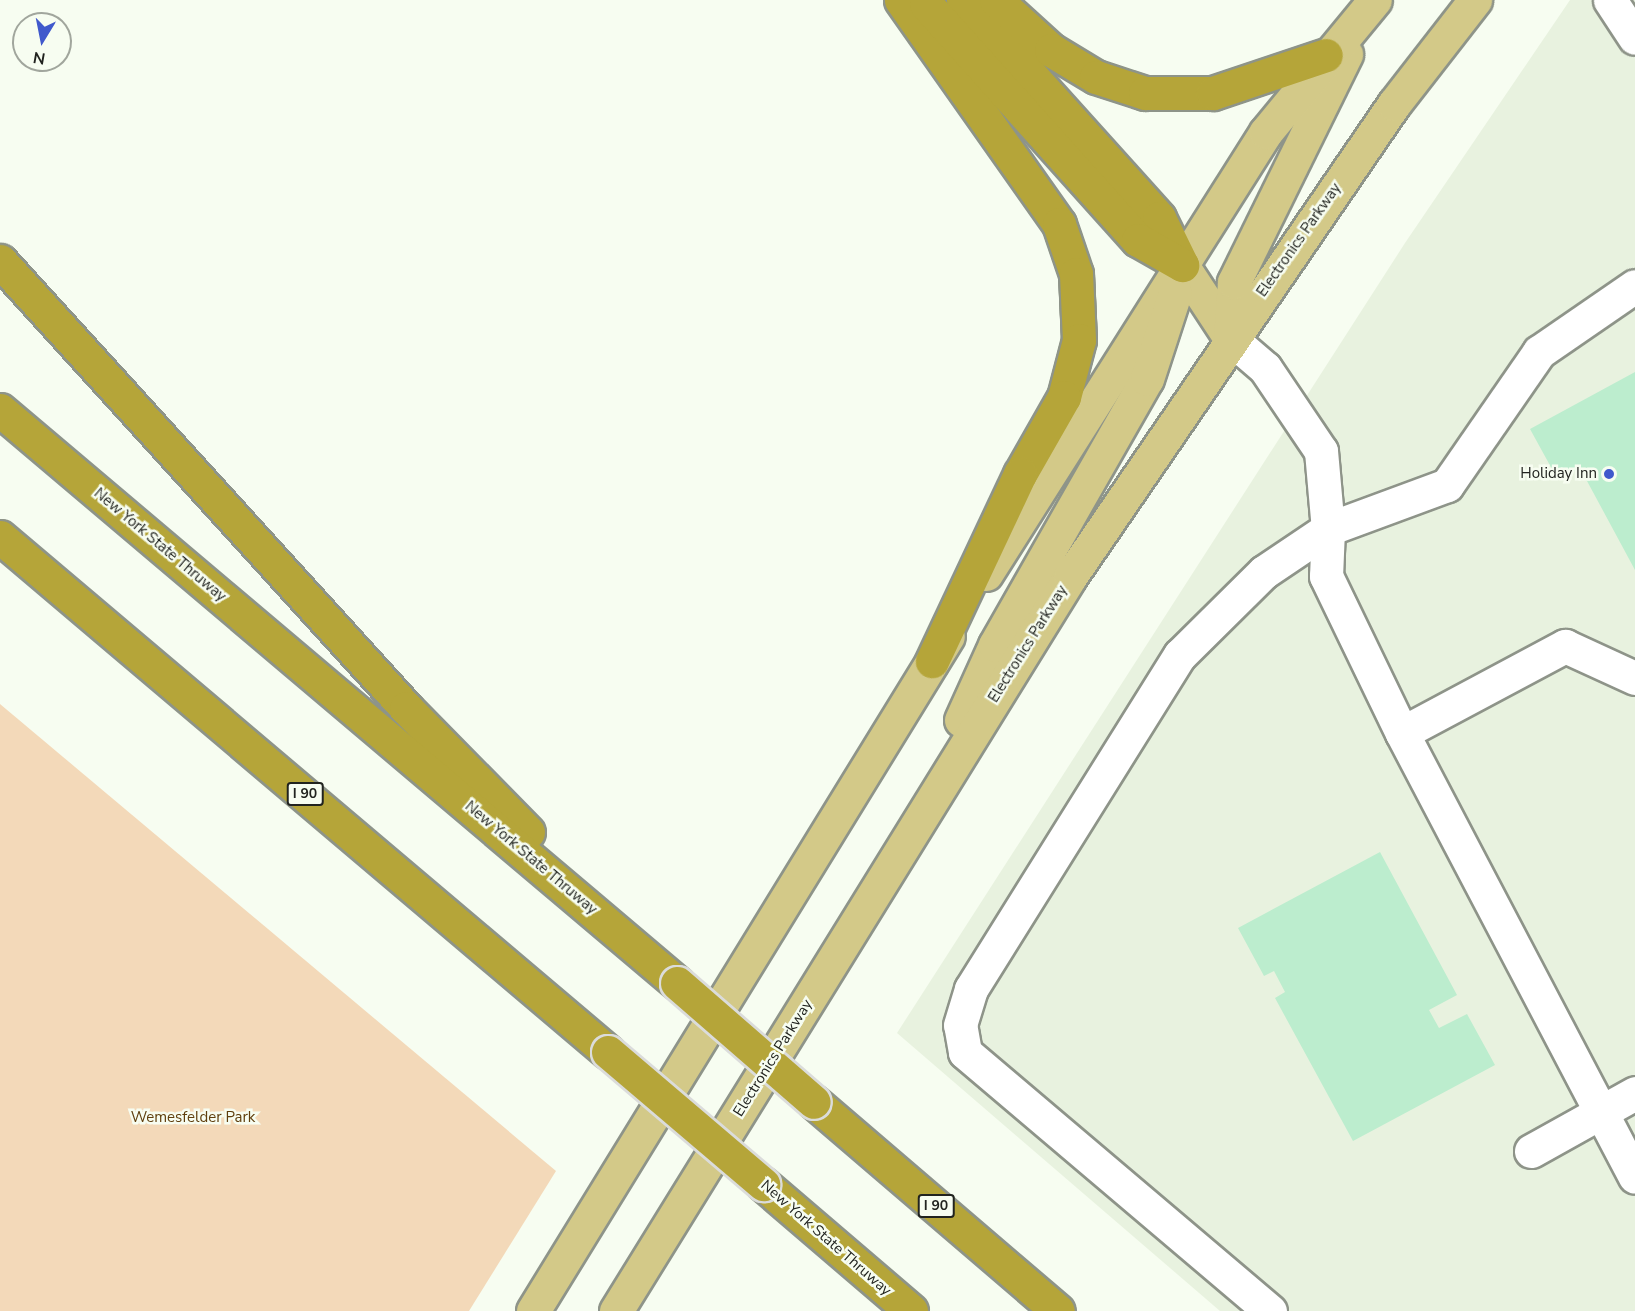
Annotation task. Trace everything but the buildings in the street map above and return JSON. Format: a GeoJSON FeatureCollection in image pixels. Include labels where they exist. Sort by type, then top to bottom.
{"type":"FeatureCollection","features":[{"type":"Feature","properties":{"kind":"highway"},"geometry":{"type":"LineString","coordinates":[[901,0],[1059,224],[1076,274],[1079,340],[1064,397],[1020,474],[932,661]]}},
{"type":"Feature","properties":{"kind":"highway"},"geometry":{"type":"LineString","coordinates":[[922,0],[1138,240],[1182,265]]}},
{"type":"Feature","properties":{"kind":"highway"},"geometry":{"type":"LineString","coordinates":[[963,0],[1159,218],[1182,265]]}},
{"type":"Feature","properties":{"kind":"highway"},"geometry":{"type":"LineString","coordinates":[[996,0],[1051,50],[1096,77],[1145,93],[1213,93],[1326,55]]}},
{"type":"Feature","properties":{"kind":"highway"},"geometry":{"type":"LineString","coordinates":[[0,261],[406,708],[523,825],[585,904]]}},
{"type":"Feature","properties":{"kind":"highway","name":"New York State Thruway"},"geometry":{"type":"LineString","coordinates":[[0,410],[585,904],[1058,1311]]}},
{"type":"Feature","properties":{"kind":"highway","name":"New York State Thruway"},"geometry":{"type":"LineString","coordinates":[[0,537],[911,1311]]}},
{"type":"Feature","properties":{"kind":"main road"},"geometry":{"type":"LineString","coordinates":[[533,1311],[932,661],[1266,132],[1326,55],[1375,0]]}},
{"type":"Feature","properties":{"kind":"main road"},"geometry":{"type":"LineString","coordinates":[[1230,338],[1234,282],[1302,137],[1375,0]]}},
{"type":"Feature","properties":{"kind":"main road","name":"Electronics Parkway"},"geometry":{"type":"LineString","coordinates":[[617,1311],[1070,577],[1230,338],[1394,104],[1475,0]]}},
{"type":"Feature","properties":{"kind":"main road"},"geometry":{"type":"LineString","coordinates":[[1182,265],[1230,338]]}},
{"type":"Feature","properties":{"kind":"main road"},"geometry":{"type":"LineString","coordinates":[[904,844],[995,645],[1147,379],[1182,265]]}},
{"type":"Feature","properties":{"kind":"lane"},"geometry":{"type":"LineString","coordinates":[[1610,0],[1635,38]]}},
{"type":"Feature","properties":{"kind":"lane"},"geometry":{"type":"LineString","coordinates":[[1270,1311],[965,1052],[960,1025],[971,989],[1180,655],[1264,572],[1328,529],[1447,485],[1539,352],[1635,286]]}},
{"type":"Feature","properties":{"kind":"lane"},"geometry":{"type":"LineString","coordinates":[[1230,338],[1265,368],[1321,451],[1328,529],[1326,576],[1402,733],[1635,1177]]}},
{"type":"Feature","properties":{"kind":"lane"},"geometry":{"type":"LineString","coordinates":[[1402,733],[1565,646],[1635,678]]}},
{"type":"Feature","properties":{"kind":"lane"},"geometry":{"type":"LineString","coordinates":[[1532,1151],[1635,1093]]}},
{"type":"Feature","properties":{"kind":"shaded area"},"geometry":{"type":"Polygon","coordinates":[[[1570,0],[1635,0],[1635,1311],[1220,1311],[897,1033],[1405,243],[1570,0]]]}},
{"type":"Feature","properties":{"kind":"green space","name":"Wemesfelder Park"},"geometry":{"type":"Polygon","coordinates":[[[0,704],[556,1171],[469,1311],[0,1311],[0,704]]]}},
{"type":"Feature","properties":{"kind":"place","name":"Holiday Inn"},"geometry":{"type":"Point","coordinates":[1609,474]}}]}
